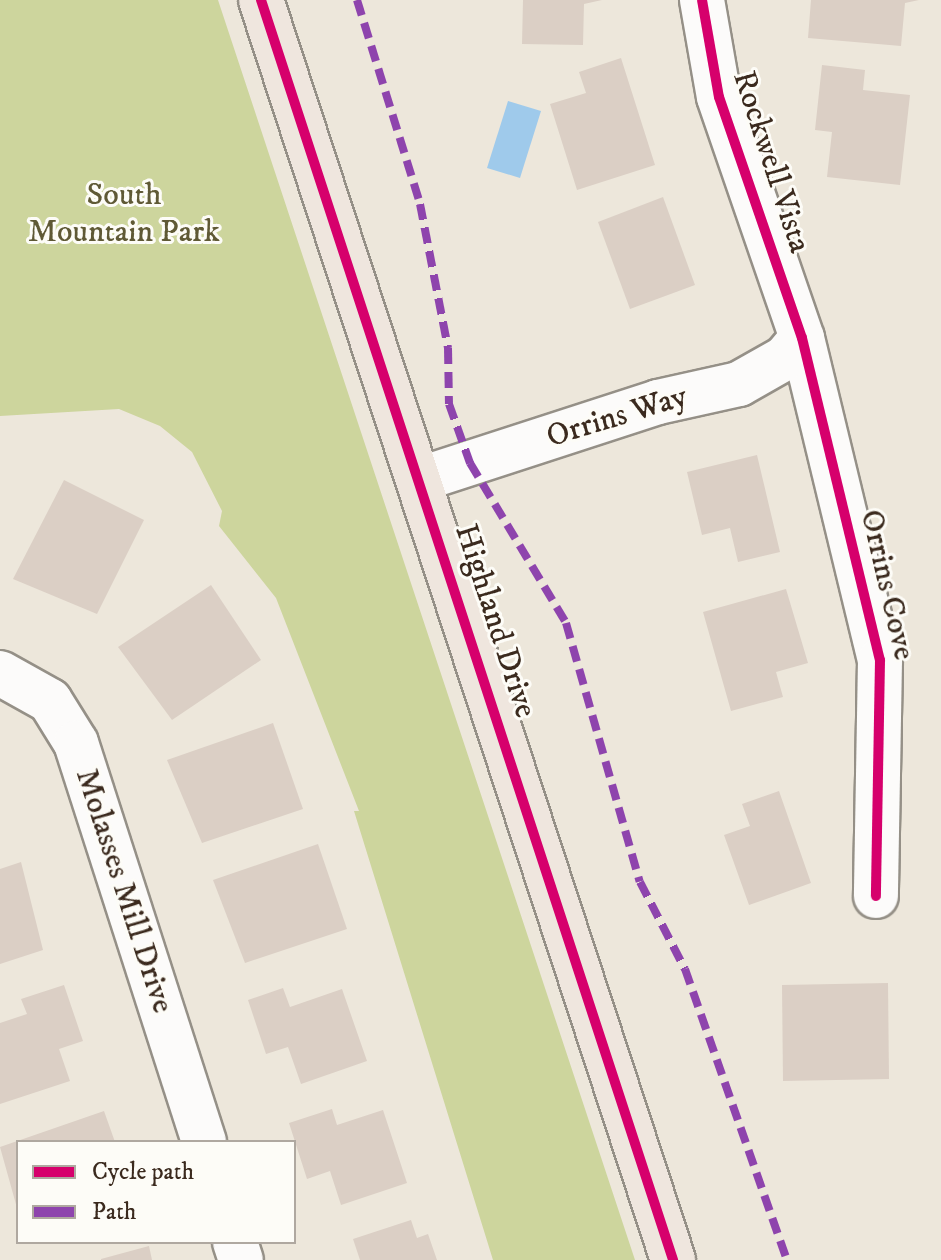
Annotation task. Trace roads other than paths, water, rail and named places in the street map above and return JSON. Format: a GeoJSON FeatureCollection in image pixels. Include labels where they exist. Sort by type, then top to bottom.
{"type":"FeatureCollection","features":[{"type":"Feature","properties":{"kind":"main road","name":"Highland Drive"},"geometry":{"type":"LineString","coordinates":[[261,0],[421,479],[673,1260]]}},
{"type":"Feature","properties":{"kind":"street","name":"Rockwell Vista"},"geometry":{"type":"LineString","coordinates":[[702,0],[719,97],[802,338]]}},
{"type":"Feature","properties":{"kind":"street","name":"Orrins Way"},"geometry":{"type":"LineString","coordinates":[[421,479],[658,402],[739,384],[785,358],[802,338]]}},
{"type":"Feature","properties":{"kind":"street","name":"Orrins Cove"},"geometry":{"type":"LineString","coordinates":[[802,338],[880,660],[876,896]]}},
{"type":"Feature","properties":{"kind":"street","name":"Molasses Mill Drive"},"geometry":{"type":"LineString","coordinates":[[0,673],[50,701],[76,743],[203,1140]]}},
{"type":"Feature","properties":{"kind":"water"},"geometry":{"type":"Polygon","coordinates":[[[508,101],[541,111],[520,178],[487,168],[508,101]]]}},
{"type":"Feature","properties":{"kind":"park label","name":"South Mountain Park"},"geometry":{"type":"Point","coordinates":[124,214]}}]}
